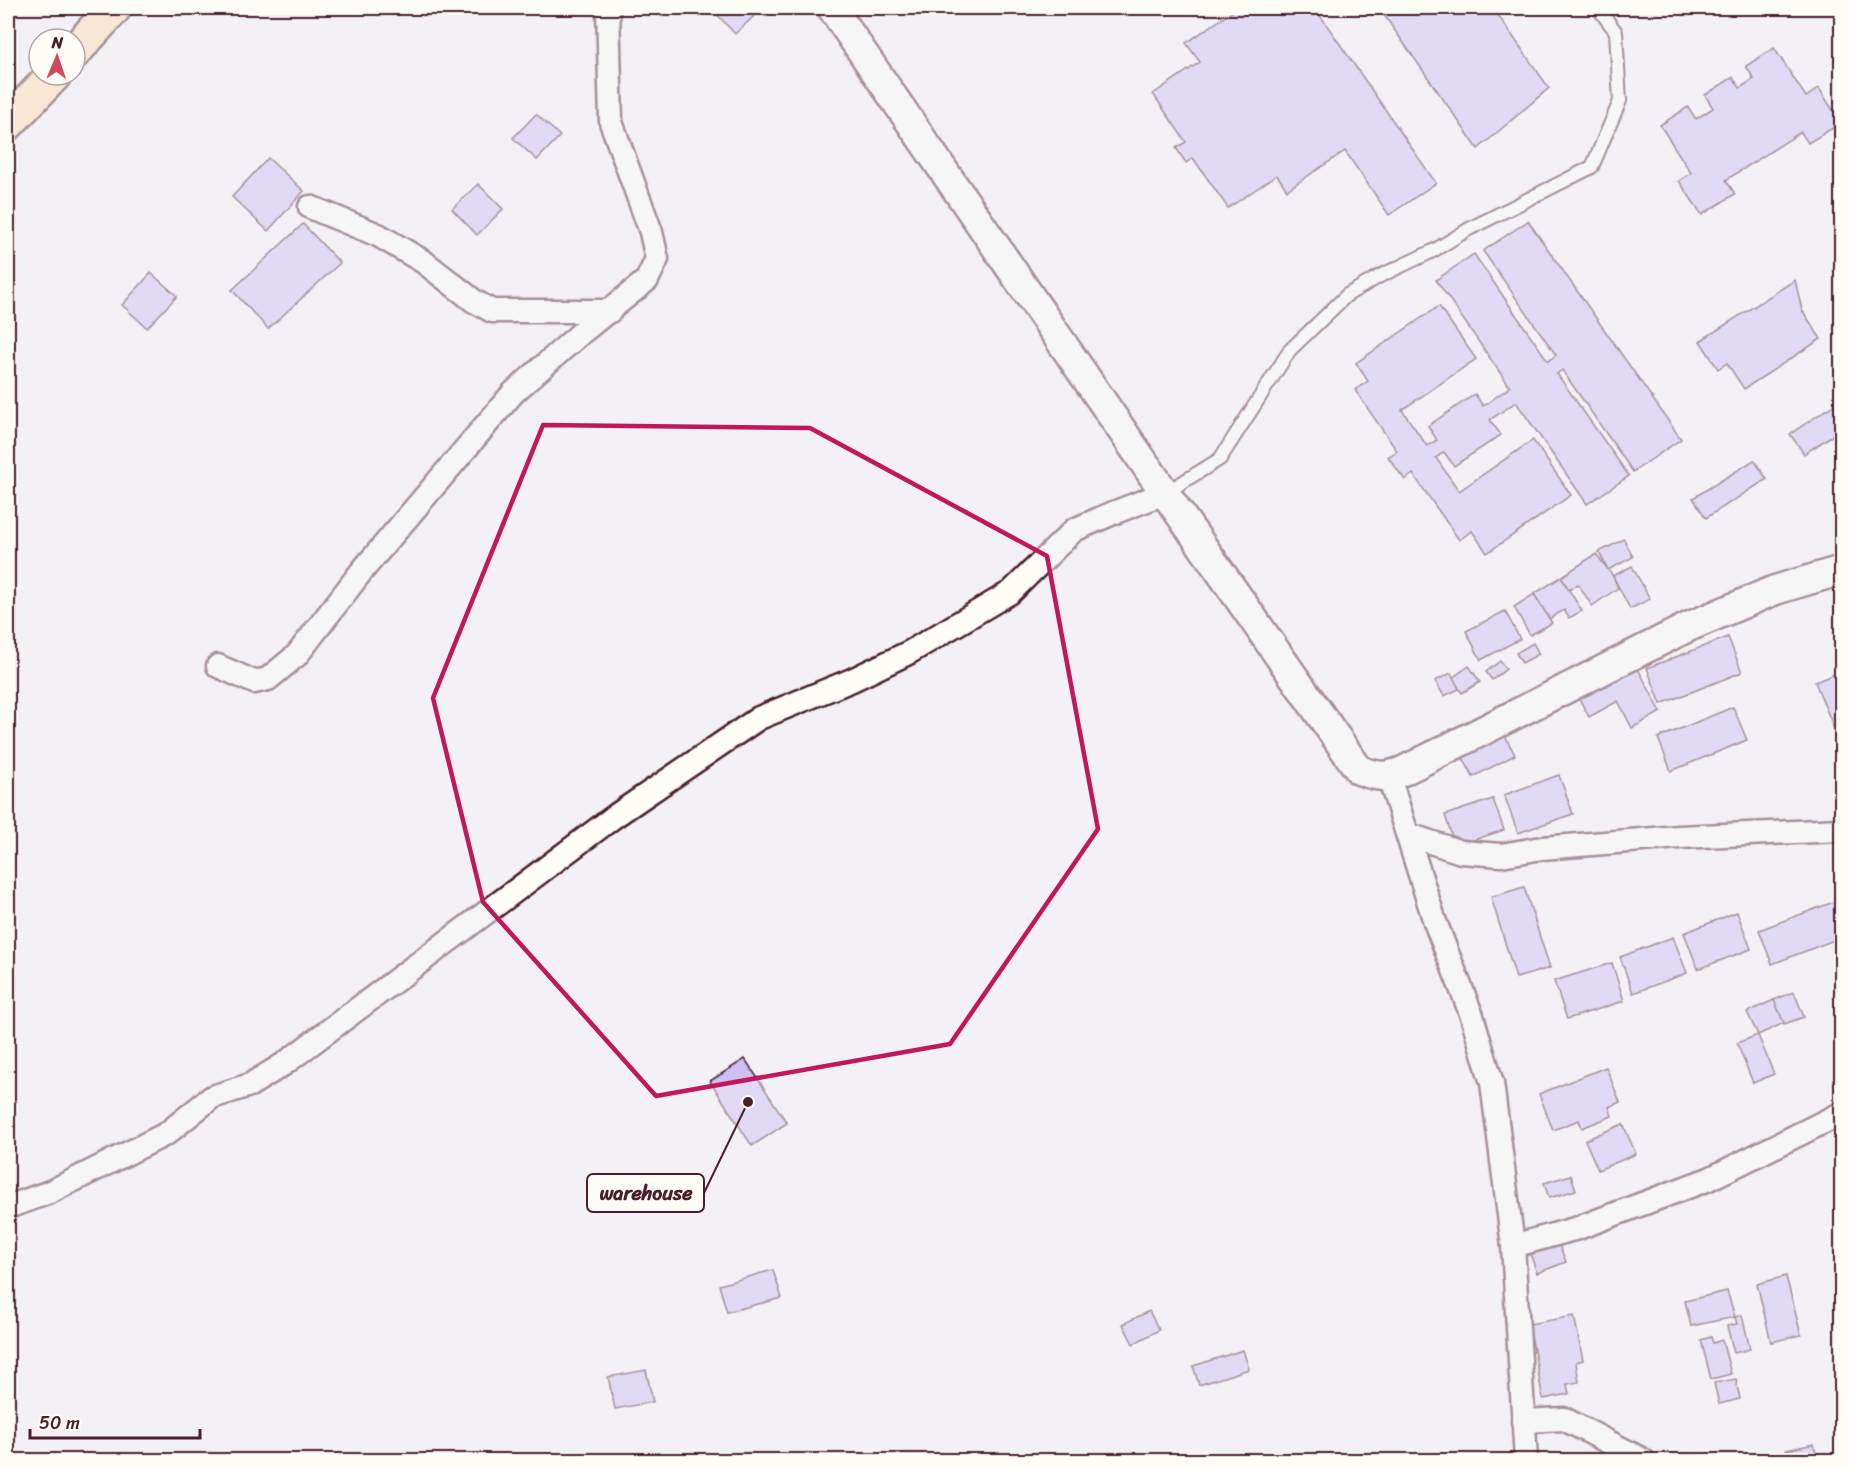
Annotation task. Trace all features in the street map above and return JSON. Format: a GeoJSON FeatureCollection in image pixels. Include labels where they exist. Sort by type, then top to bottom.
{"type":"FeatureCollection","features":[{"type":"Feature","properties":{"kind":"main road"},"geometry":{"type":"LineString","coordinates":[[87,38],[114,8]]}},
{"type":"Feature","properties":{"kind":"main road"},"geometry":{"type":"LineString","coordinates":[[8,123],[42,87]]}},
{"type":"Feature","properties":{"kind":"street"},"geometry":{"type":"LineString","coordinates":[[218,666],[254,682],[268,679],[297,655],[362,572],[513,393],[581,333],[647,280],[657,259],[651,232],[611,122],[608,8]]}},
{"type":"Feature","properties":{"kind":"street"},"geometry":{"type":"LineString","coordinates":[[832,8],[1165,493],[1359,770],[1389,777],[1688,627],[1775,590],[1842,570]]}},
{"type":"Feature","properties":{"kind":"street"},"geometry":{"type":"LineString","coordinates":[[310,207],[387,240],[424,262],[474,301],[492,311],[610,311]]}},
{"type":"Feature","properties":{"kind":"street"},"geometry":{"type":"LineString","coordinates":[[8,1207],[50,1192],[166,1134],[212,1097],[250,1085],[284,1064],[615,816],[759,717],[852,680],[910,652],[1011,592],[1074,530],[1165,493]]}},
{"type":"Feature","properties":{"kind":"street"},"geometry":{"type":"LineString","coordinates":[[1389,777],[1435,922],[1472,1016],[1492,1083],[1513,1246],[1526,1461]]}},
{"type":"Feature","properties":{"kind":"street"},"geometry":{"type":"LineString","coordinates":[[1409,835],[1461,852],[1501,855],[1542,848],[1679,837],[1842,830]]}},
{"type":"Feature","properties":{"kind":"street"},"geometry":{"type":"LineString","coordinates":[[1513,1246],[1578,1228],[1709,1179],[1842,1113]]}},
{"type":"Feature","properties":{"kind":"street"},"geometry":{"type":"LineString","coordinates":[[1524,1421],[1564,1419],[1643,1461]]}},
{"type":"Feature","properties":{"kind":"lane"},"geometry":{"type":"LineString","coordinates":[[1165,493],[1220,459],[1290,350],[1347,295],[1592,167],[1620,101],[1616,32],[1598,8]]}},
{"type":"Feature","properties":{"kind":"highlighted area"},"geometry":{"type":"Polygon","coordinates":[[[543,425],[810,428],[1047,556],[1098,829],[950,1044],[656,1096],[483,902],[433,698],[543,425]]]}},
{"type":"Feature","properties":{"kind":"building"},"geometry":{"type":"Polygon","coordinates":[[[748,8],[755,15],[735,34],[712,9],[748,8]]]}},
{"type":"Feature","properties":{"kind":"building"},"geometry":{"type":"Polygon","coordinates":[[[1238,8],[1315,8],[1436,183],[1389,215],[1345,151],[1287,190],[1277,175],[1228,208],[1193,158],[1186,163],[1176,148],[1186,142],[1153,94],[1200,62],[1186,43],[1238,8]]]}},
{"type":"Feature","properties":{"kind":"building"},"geometry":{"type":"Polygon","coordinates":[[[1379,8],[1493,8],[1549,88],[1478,149],[1379,8]]]}},
{"type":"Feature","properties":{"kind":"building"},"geometry":{"type":"Polygon","coordinates":[[[1774,48],[1806,97],[1819,88],[1841,123],[1808,143],[1801,132],[1726,180],[1735,194],[1702,215],[1679,181],[1691,173],[1660,125],[1688,107],[1696,119],[1713,108],[1705,95],[1733,77],[1740,88],[1754,79],[1746,66],[1774,48]]]}},
{"type":"Feature","properties":{"kind":"building"},"geometry":{"type":"Polygon","coordinates":[[[536,114],[560,136],[537,160],[513,138],[536,114]]]}},
{"type":"Feature","properties":{"kind":"building"},"geometry":{"type":"Polygon","coordinates":[[[268,158],[304,191],[268,231],[232,197],[268,158]]]}},
{"type":"Feature","properties":{"kind":"building"},"geometry":{"type":"Polygon","coordinates":[[[478,184],[503,209],[477,235],[452,209],[478,184]]]}},
{"type":"Feature","properties":{"kind":"building"},"geometry":{"type":"Polygon","coordinates":[[[1528,221],[1681,439],[1633,472],[1562,370],[1557,374],[1629,476],[1587,504],[1516,402],[1490,420],[1501,435],[1454,466],[1444,452],[1436,458],[1459,491],[1533,440],[1571,495],[1487,553],[1472,531],[1459,540],[1413,474],[1405,480],[1388,457],[1397,451],[1355,390],[1368,381],[1356,363],[1439,306],[1476,359],[1402,410],[1427,446],[1437,440],[1428,426],[1475,394],[1483,406],[1510,387],[1436,280],[1474,254],[1548,361],[1556,355],[1483,251],[1528,221]]]}},
{"type":"Feature","properties":{"kind":"building"},"geometry":{"type":"Polygon","coordinates":[[[303,224],[340,263],[268,329],[232,290],[303,224]]]}},
{"type":"Feature","properties":{"kind":"building"},"geometry":{"type":"Polygon","coordinates":[[[151,273],[177,296],[147,328],[122,305],[151,273]]]}},
{"type":"Feature","properties":{"kind":"building"},"geometry":{"type":"Polygon","coordinates":[[[1795,280],[1802,310],[1821,339],[1744,389],[1727,363],[1718,369],[1700,341],[1795,280]]]}},
{"type":"Feature","properties":{"kind":"building"},"geometry":{"type":"Polygon","coordinates":[[[1835,404],[1842,414],[1842,429],[1804,454],[1790,434],[1835,404]]]}},
{"type":"Feature","properties":{"kind":"building"},"geometry":{"type":"Polygon","coordinates":[[[1754,460],[1767,479],[1706,518],[1693,498],[1754,460]]]}},
{"type":"Feature","properties":{"kind":"building"},"geometry":{"type":"Polygon","coordinates":[[[1624,539],[1633,557],[1608,570],[1599,552],[1624,539]]]}},
{"type":"Feature","properties":{"kind":"building"},"geometry":{"type":"Polygon","coordinates":[[[1596,554],[1613,576],[1618,588],[1592,606],[1578,584],[1569,590],[1561,577],[1596,554]]]}},
{"type":"Feature","properties":{"kind":"building"},"geometry":{"type":"Polygon","coordinates":[[[1632,566],[1650,599],[1630,609],[1613,576],[1632,566]]]}},
{"type":"Feature","properties":{"kind":"building"},"geometry":{"type":"Polygon","coordinates":[[[1561,577],[1582,611],[1569,618],[1564,610],[1549,619],[1534,594],[1561,577]]]}},
{"type":"Feature","properties":{"kind":"building"},"geometry":{"type":"Polygon","coordinates":[[[1534,594],[1552,623],[1530,635],[1514,607],[1534,594]]]}},
{"type":"Feature","properties":{"kind":"building"},"geometry":{"type":"Polygon","coordinates":[[[1505,611],[1520,639],[1481,660],[1466,631],[1505,611]]]}},
{"type":"Feature","properties":{"kind":"building"},"geometry":{"type":"Polygon","coordinates":[[[1728,637],[1742,672],[1661,704],[1647,668],[1728,637]]]}},
{"type":"Feature","properties":{"kind":"building"},"geometry":{"type":"Polygon","coordinates":[[[1533,643],[1539,654],[1522,663],[1516,653],[1533,643]]]}},
{"type":"Feature","properties":{"kind":"building"},"geometry":{"type":"Polygon","coordinates":[[[1500,661],[1506,669],[1492,680],[1486,672],[1500,661]]]}},
{"type":"Feature","properties":{"kind":"building"},"geometry":{"type":"Polygon","coordinates":[[[1635,663],[1661,712],[1632,728],[1618,701],[1589,717],[1576,693],[1635,663]]]}},
{"type":"Feature","properties":{"kind":"building"},"geometry":{"type":"Polygon","coordinates":[[[1469,666],[1480,682],[1462,693],[1452,678],[1469,666]]]}},
{"type":"Feature","properties":{"kind":"building"},"geometry":{"type":"Polygon","coordinates":[[[1842,671],[1842,748],[1815,682],[1842,671]]]}},
{"type":"Feature","properties":{"kind":"building"},"geometry":{"type":"Polygon","coordinates":[[[1451,673],[1459,689],[1444,696],[1435,681],[1451,673]]]}},
{"type":"Feature","properties":{"kind":"building"},"geometry":{"type":"Polygon","coordinates":[[[1733,707],[1747,740],[1671,771],[1658,738],[1733,707]]]}},
{"type":"Feature","properties":{"kind":"building"},"geometry":{"type":"Polygon","coordinates":[[[1502,730],[1515,755],[1473,777],[1460,752],[1502,730]]]}},
{"type":"Feature","properties":{"kind":"building"},"geometry":{"type":"Polygon","coordinates":[[[1559,775],[1573,814],[1518,833],[1504,795],[1559,775]]]}},
{"type":"Feature","properties":{"kind":"building"},"geometry":{"type":"Polygon","coordinates":[[[1493,799],[1504,830],[1455,846],[1445,815],[1493,799]]]}},
{"type":"Feature","properties":{"kind":"building"},"geometry":{"type":"Polygon","coordinates":[[[1524,887],[1550,968],[1516,978],[1491,897],[1524,887]]]}},
{"type":"Feature","properties":{"kind":"building"},"geometry":{"type":"Polygon","coordinates":[[[1836,901],[1842,916],[1842,937],[1772,964],[1759,930],[1836,901]]]}},
{"type":"Feature","properties":{"kind":"building"},"geometry":{"type":"Polygon","coordinates":[[[1737,912],[1751,949],[1698,969],[1684,933],[1737,912]]]}},
{"type":"Feature","properties":{"kind":"building"},"geometry":{"type":"Polygon","coordinates":[[[1673,937],[1687,973],[1633,993],[1620,957],[1673,937]]]}},
{"type":"Feature","properties":{"kind":"building"},"geometry":{"type":"Polygon","coordinates":[[[1612,963],[1624,1001],[1567,1019],[1554,981],[1612,963]]]}},
{"type":"Feature","properties":{"kind":"building"},"geometry":{"type":"Polygon","coordinates":[[[1794,992],[1804,1017],[1784,1024],[1774,1000],[1794,992]]]}},
{"type":"Feature","properties":{"kind":"building"},"geometry":{"type":"Polygon","coordinates":[[[1774,1000],[1784,1023],[1758,1035],[1747,1012],[1774,1000]]]}},
{"type":"Feature","properties":{"kind":"building"},"geometry":{"type":"Polygon","coordinates":[[[1758,1035],[1774,1074],[1753,1083],[1737,1043],[1758,1035]]]}},
{"type":"Feature","properties":{"kind":"building"},"geometry":{"type":"Polygon","coordinates":[[[745,1059],[787,1123],[752,1146],[710,1081],[745,1059]]]}},
{"type":"Feature","properties":{"kind":"building"},"geometry":{"type":"Polygon","coordinates":[[[1606,1067],[1620,1102],[1609,1107],[1612,1116],[1582,1128],[1579,1120],[1553,1130],[1539,1094],[1606,1067]]]}},
{"type":"Feature","properties":{"kind":"building"},"geometry":{"type":"Polygon","coordinates":[[[1623,1124],[1636,1154],[1598,1170],[1585,1140],[1623,1124]]]}},
{"type":"Feature","properties":{"kind":"building"},"geometry":{"type":"Polygon","coordinates":[[[1571,1175],[1576,1190],[1549,1198],[1544,1183],[1571,1175]]]}},
{"type":"Feature","properties":{"kind":"building"},"geometry":{"type":"Polygon","coordinates":[[[1556,1237],[1566,1262],[1537,1273],[1528,1248],[1556,1237]]]}},
{"type":"Feature","properties":{"kind":"building"},"geometry":{"type":"Polygon","coordinates":[[[773,1270],[782,1298],[727,1312],[719,1285],[773,1270]]]}},
{"type":"Feature","properties":{"kind":"building"},"geometry":{"type":"Polygon","coordinates":[[[1786,1276],[1801,1335],[1771,1342],[1757,1284],[1786,1276]]]}},
{"type":"Feature","properties":{"kind":"building"},"geometry":{"type":"Polygon","coordinates":[[[1727,1291],[1735,1317],[1691,1326],[1685,1301],[1727,1291]]]}},
{"type":"Feature","properties":{"kind":"building"},"geometry":{"type":"Polygon","coordinates":[[[1149,1311],[1159,1330],[1133,1344],[1123,1324],[1149,1311]]]}},
{"type":"Feature","properties":{"kind":"building"},"geometry":{"type":"Polygon","coordinates":[[[1742,1315],[1750,1349],[1734,1353],[1727,1326],[1737,1324],[1735,1317],[1742,1315]]]}},
{"type":"Feature","properties":{"kind":"building"},"geometry":{"type":"Polygon","coordinates":[[[1574,1316],[1583,1360],[1576,1362],[1579,1382],[1567,1384],[1569,1394],[1543,1399],[1529,1324],[1574,1316]]]}},
{"type":"Feature","properties":{"kind":"building"},"geometry":{"type":"Polygon","coordinates":[[[1711,1337],[1713,1343],[1722,1340],[1731,1374],[1711,1379],[1701,1340],[1711,1337]]]}},
{"type":"Feature","properties":{"kind":"building"},"geometry":{"type":"Polygon","coordinates":[[[1243,1350],[1249,1369],[1199,1385],[1193,1366],[1243,1350]]]}},
{"type":"Feature","properties":{"kind":"building"},"geometry":{"type":"Polygon","coordinates":[[[646,1370],[653,1402],[615,1409],[608,1377],[646,1370]]]}},
{"type":"Feature","properties":{"kind":"building"},"geometry":{"type":"Polygon","coordinates":[[[1736,1379],[1740,1399],[1719,1404],[1714,1383],[1736,1379]]]}},
{"type":"Feature","properties":{"kind":"building"},"geometry":{"type":"Polygon","coordinates":[[[1814,1444],[1817,1460],[1788,1460],[1786,1450],[1814,1444]]]}},
{"type":"Feature","properties":{"kind":"place","name":"warehouse"},"geometry":{"type":"Point","coordinates":[748,1102]}}]}
